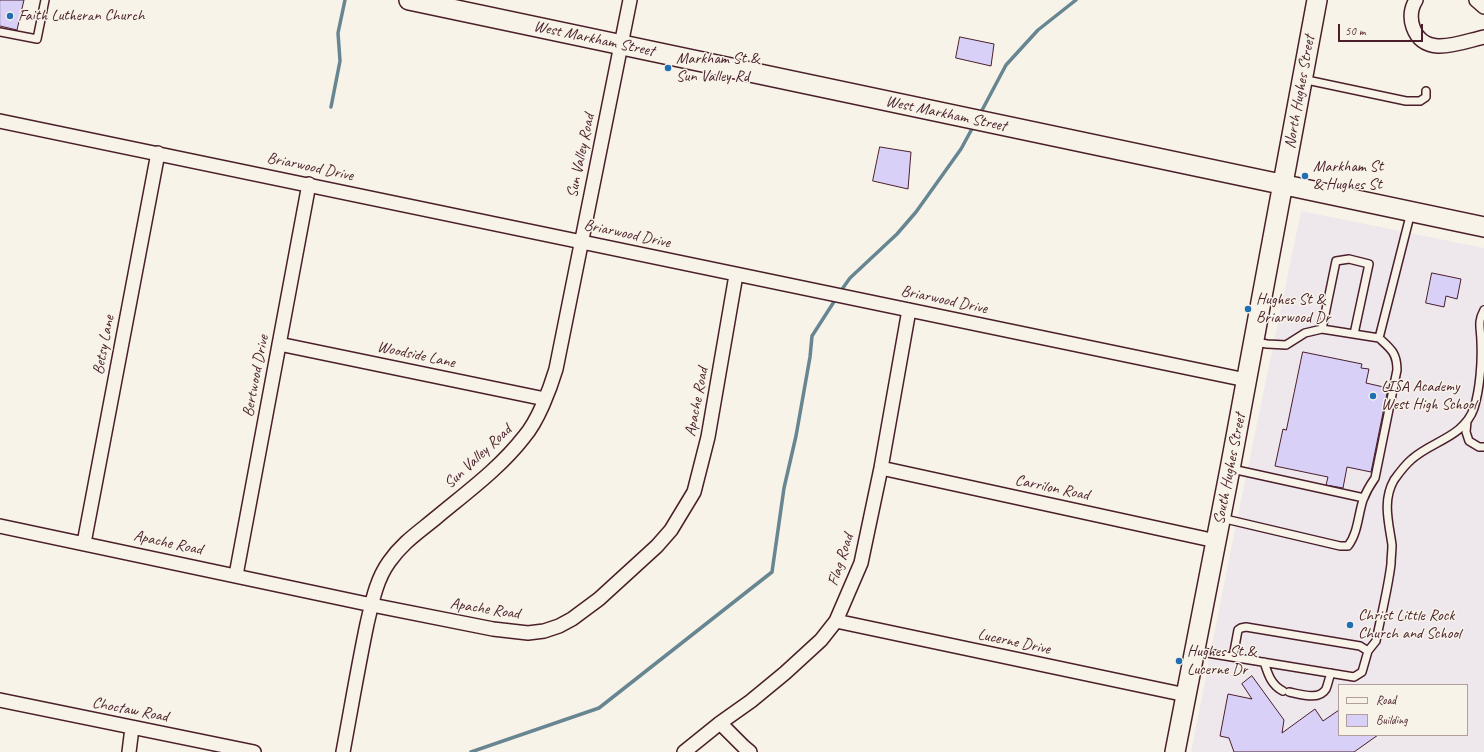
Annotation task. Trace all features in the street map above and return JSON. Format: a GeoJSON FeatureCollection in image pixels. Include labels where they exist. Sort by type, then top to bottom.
{"type":"FeatureCollection","features":[{"type":"Feature","properties":{"kind":"main road","name":"West Markham Street"},"geometry":{"type":"LineString","coordinates":[[409,0],[1484,227]]}},
{"type":"Feature","properties":{"kind":"main road","name":"North Hughes Street"},"geometry":{"type":"LineString","coordinates":[[1283,185],[1317,0]]}},
{"type":"Feature","properties":{"kind":"main road","name":"South Hughes Street"},"geometry":{"type":"LineString","coordinates":[[1175,752],[1283,185]]}},
{"type":"Feature","properties":{"kind":"street","name":"Sun Valley Road"},"geometry":{"type":"LineString","coordinates":[[343,752],[372,605],[384,569],[399,549],[412,536],[496,467],[511,452],[525,436],[551,386],[556,369],[580,242],[630,0]]}},
{"type":"Feature","properties":{"kind":"street"},"geometry":{"type":"LineString","coordinates":[[1416,0],[1412,9],[1411,21],[1416,32],[1424,41],[1435,47],[1443,47],[1484,37]]}},
{"type":"Feature","properties":{"kind":"street"},"geometry":{"type":"LineString","coordinates":[[1476,0],[1484,8]]}},
{"type":"Feature","properties":{"kind":"street","name":"Briarwood Drive"},"geometry":{"type":"LineString","coordinates":[[0,122],[309,184],[736,275],[1246,380]]}},
{"type":"Feature","properties":{"kind":"street","name":"Betsy Lane"},"geometry":{"type":"LineString","coordinates":[[84,543],[158,153]]}},
{"type":"Feature","properties":{"kind":"street","name":"Bertwood Drive"},"geometry":{"type":"LineString","coordinates":[[236,575],[309,184]]}},
{"type":"Feature","properties":{"kind":"street","name":"Apache Road"},"geometry":{"type":"LineString","coordinates":[[0,526],[493,630],[528,633],[544,631],[572,619],[599,599],[642,561],[671,530],[694,492],[708,437],[736,275]]}},
{"type":"Feature","properties":{"kind":"street","name":"Flag Road"},"geometry":{"type":"LineString","coordinates":[[684,752],[785,673],[821,640],[836,621],[861,563],[881,468],[909,310]]}},
{"type":"Feature","properties":{"kind":"street","name":"Woodside Lane"},"geometry":{"type":"LineString","coordinates":[[279,344],[545,398]]}},
{"type":"Feature","properties":{"kind":"street","name":"Carrilon Road"},"geometry":{"type":"LineString","coordinates":[[881,468],[1216,541]]}},
{"type":"Feature","properties":{"kind":"street","name":"Lucerne Drive"},"geometry":{"type":"LineString","coordinates":[[836,621],[1186,695]]}},
{"type":"Feature","properties":{"kind":"street","name":"Choctaw Road"},"geometry":{"type":"LineString","coordinates":[[0,700],[254,752]]}},
{"type":"Feature","properties":{"kind":"street"},"geometry":{"type":"LineString","coordinates":[[720,723],[750,752]]}},
{"type":"Feature","properties":{"kind":"street"},"geometry":{"type":"LineString","coordinates":[[129,752],[132,728]]}},
{"type":"Feature","properties":{"kind":"lane"},"geometry":{"type":"LineString","coordinates":[[0,32],[37,39],[45,0]]}},
{"type":"Feature","properties":{"kind":"lane"},"geometry":{"type":"LineString","coordinates":[[1302,79],[1406,101],[1420,101],[1426,97],[1426,91]]}},
{"type":"Feature","properties":{"kind":"lane"},"geometry":{"type":"LineString","coordinates":[[1379,338],[1411,212]]}},
{"type":"Feature","properties":{"kind":"lane"},"geometry":{"type":"LineString","coordinates":[[1322,329],[1336,261],[1349,259],[1369,264],[1354,334]]}},
{"type":"Feature","properties":{"kind":"lane"},"geometry":{"type":"LineString","coordinates":[[1195,651],[1354,677],[1362,672],[1368,651],[1376,641],[1390,566],[1392,547],[1387,509],[1389,493],[1395,480],[1411,459],[1424,450],[1445,440],[1457,431],[1467,421],[1474,409],[1478,389],[1481,341],[1479,319],[1484,310]]}},
{"type":"Feature","properties":{"kind":"lane"},"geometry":{"type":"LineString","coordinates":[[1220,518],[1340,546],[1348,546],[1353,541],[1364,498],[1369,486],[1376,478],[1398,370],[1397,360],[1391,349],[1379,338],[1322,329],[1305,333],[1286,345],[1254,342]]}},
{"type":"Feature","properties":{"kind":"lane"},"geometry":{"type":"LineString","coordinates":[[1467,421],[1466,432],[1469,441],[1479,447],[1484,447]]}},
{"type":"Feature","properties":{"kind":"lane"},"geometry":{"type":"LineString","coordinates":[[1230,469],[1364,498]]}},
{"type":"Feature","properties":{"kind":"lane"},"geometry":{"type":"LineString","coordinates":[[1233,657],[1238,630],[1246,627],[1360,646],[1368,651]]}},
{"type":"Feature","properties":{"kind":"lane"},"geometry":{"type":"LineString","coordinates":[[1264,662],[1270,678],[1276,688],[1286,692],[1315,696],[1321,694],[1326,690],[1331,673]]}},
{"type":"Feature","properties":{"kind":"shaded area","name":"LISA Academy West High School"},"geometry":{"type":"Polygon","coordinates":[[[1301,211],[1484,248],[1484,752],[1191,752],[1232,544],[1301,211]]]}},
{"type":"Feature","properties":{"kind":"building","name":"Faith Lutheran Church"},"geometry":{"type":"Polygon","coordinates":[[[0,0],[24,0],[17,30],[0,26],[0,0]]]}},
{"type":"Feature","properties":{"kind":"building"},"geometry":{"type":"Polygon","coordinates":[[[960,37],[994,44],[991,66],[956,58],[960,37]]]}},
{"type":"Feature","properties":{"kind":"building"},"geometry":{"type":"Polygon","coordinates":[[[880,147],[911,152],[908,189],[873,181],[880,147]]]}},
{"type":"Feature","properties":{"kind":"building"},"geometry":{"type":"Polygon","coordinates":[[[1432,273],[1461,279],[1457,299],[1446,296],[1444,307],[1426,303],[1432,273]]]}},
{"type":"Feature","properties":{"kind":"building"},"geometry":{"type":"Polygon","coordinates":[[[1303,352],[1362,364],[1361,368],[1369,369],[1366,383],[1388,388],[1371,472],[1347,467],[1343,488],[1326,485],[1328,477],[1275,466],[1283,429],[1286,430],[1303,352]]]}},
{"type":"Feature","properties":{"kind":"building"},"geometry":{"type":"Polygon","coordinates":[[[1252,676],[1284,720],[1282,733],[1315,709],[1323,721],[1338,711],[1338,736],[1377,736],[1354,752],[1234,752],[1229,738],[1220,736],[1228,694],[1252,699],[1242,684],[1252,676]]]}},
{"type":"Feature","properties":{"kind":"waterway"},"geometry":{"type":"LineString","coordinates":[[331,107],[340,61],[338,33],[345,0]]}},
{"type":"Feature","properties":{"kind":"waterway"},"geometry":{"type":"LineString","coordinates":[[980,114],[1006,65],[1038,30],[1076,0]]}},
{"type":"Feature","properties":{"kind":"waterway"},"geometry":{"type":"LineString","coordinates":[[840,292],[850,278],[897,234],[916,212],[961,149],[974,125]]}},
{"type":"Feature","properties":{"kind":"waterway"},"geometry":{"type":"LineString","coordinates":[[471,752],[599,708],[772,572],[784,488],[796,436],[810,357],[812,336],[837,297]]}},
{"type":"Feature","properties":{"kind":"place","name":"Faith Lutheran Church"},"geometry":{"type":"Point","coordinates":[10,16]}},
{"type":"Feature","properties":{"kind":"place","name":"Markham St & Sun Valley Rd"},"geometry":{"type":"Point","coordinates":[668,68]}},
{"type":"Feature","properties":{"kind":"place","name":"Markham St & Hughes St"},"geometry":{"type":"Point","coordinates":[1305,176]}},
{"type":"Feature","properties":{"kind":"place","name":"Hughes St & Briarwood Dr"},"geometry":{"type":"Point","coordinates":[1248,309]}},
{"type":"Feature","properties":{"kind":"place","name":"LISA Academy West High School"},"geometry":{"type":"Point","coordinates":[1373,396]}},
{"type":"Feature","properties":{"kind":"place","name":"Christ Little Rock Church and School"},"geometry":{"type":"Point","coordinates":[1350,625]}},
{"type":"Feature","properties":{"kind":"place","name":"Hughes St & Lucerne Dr"},"geometry":{"type":"Point","coordinates":[1179,661]}}]}
